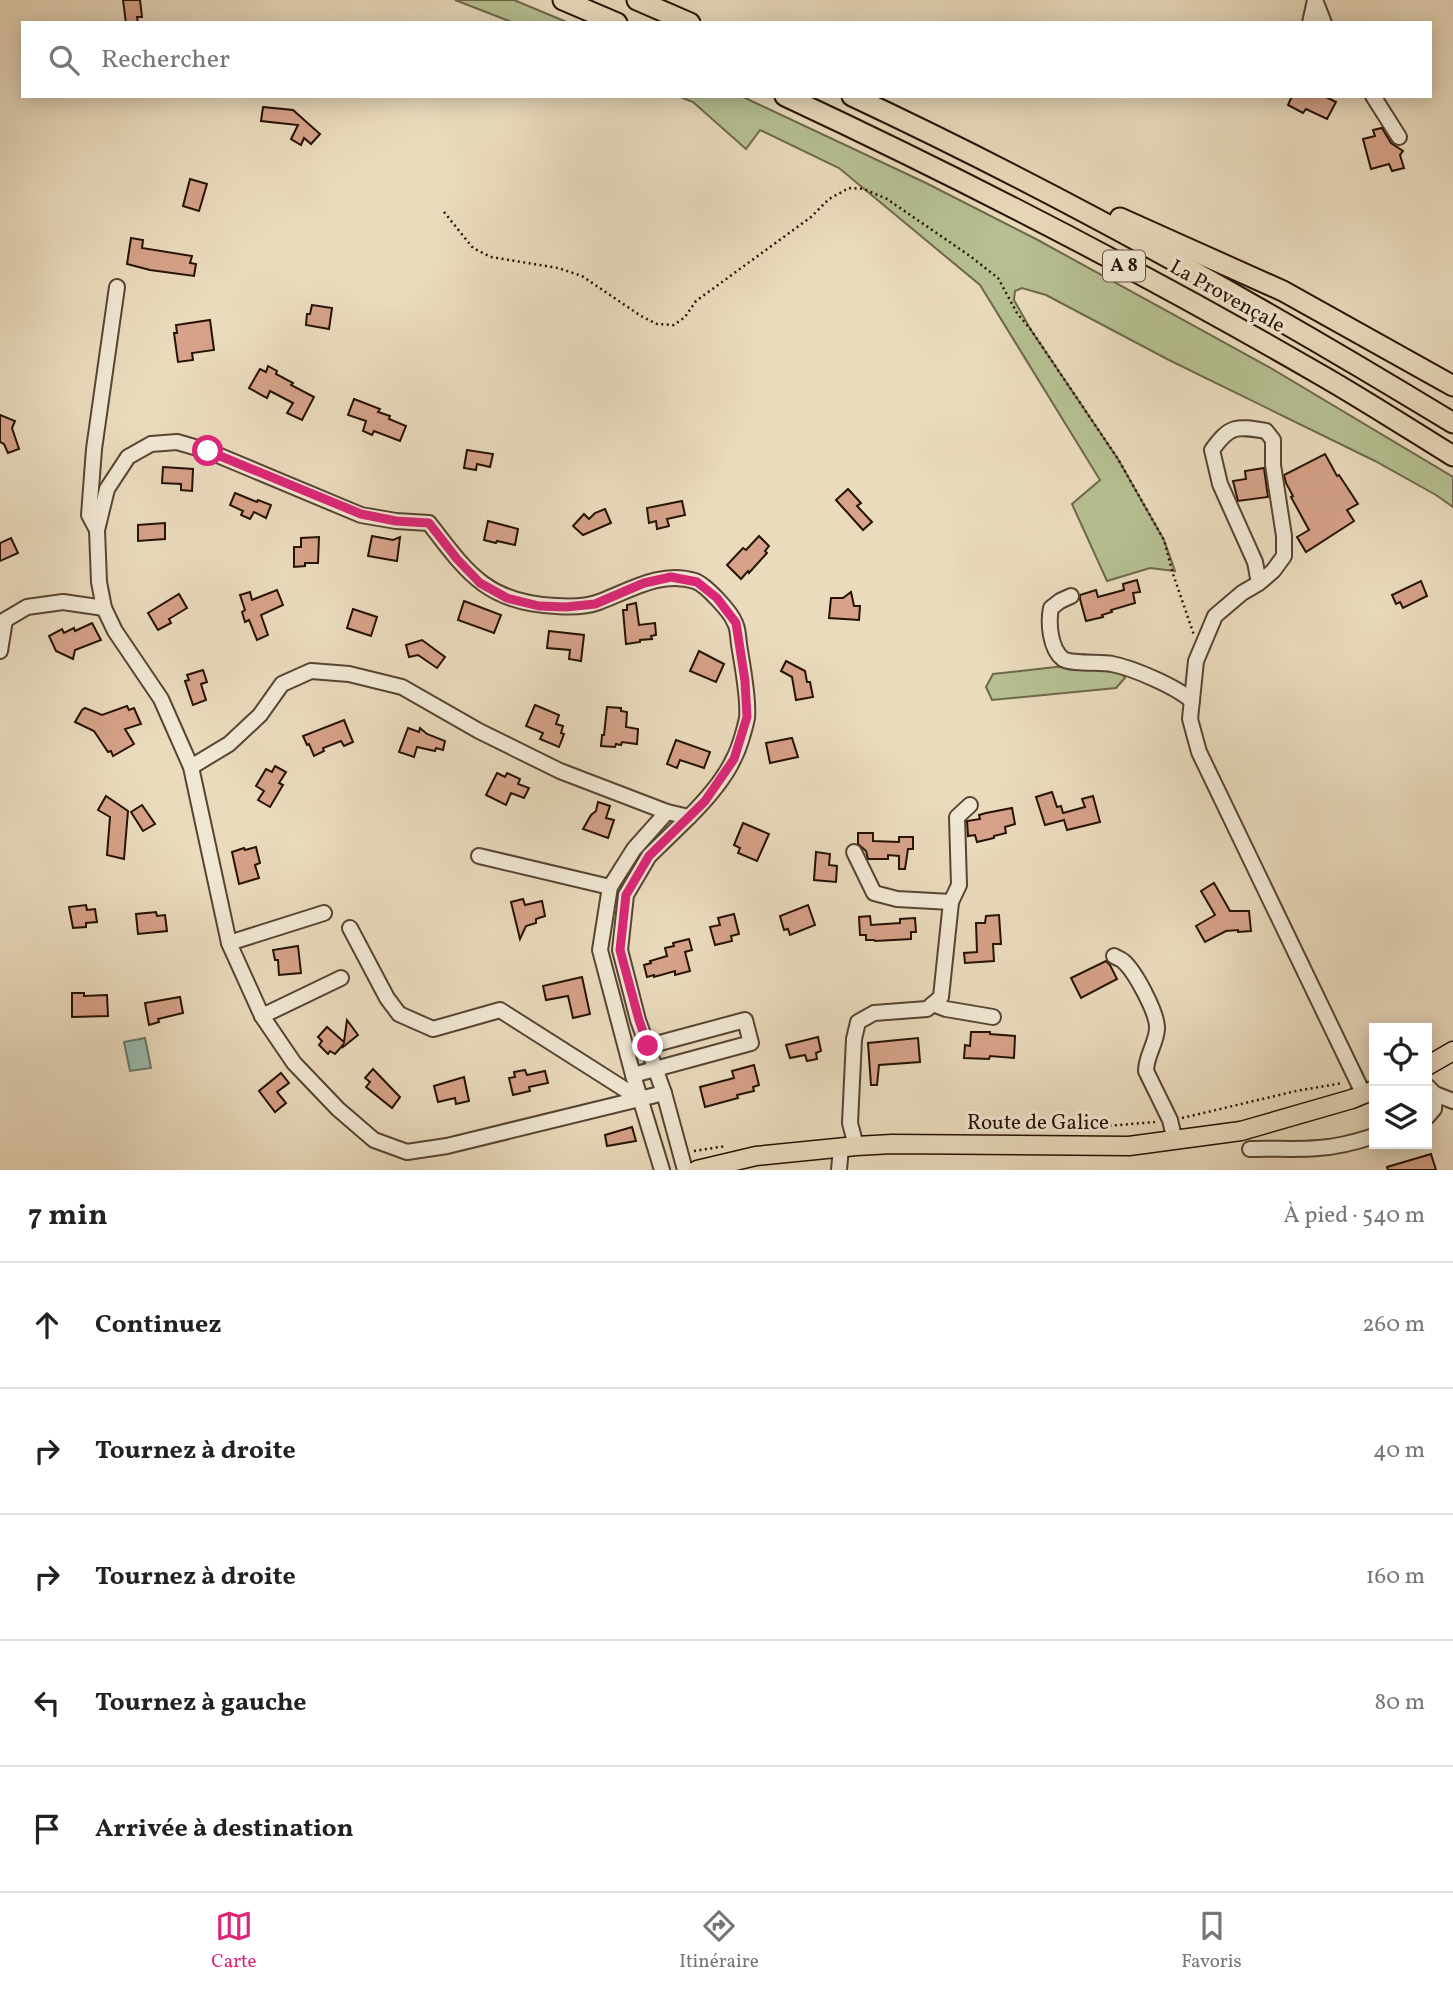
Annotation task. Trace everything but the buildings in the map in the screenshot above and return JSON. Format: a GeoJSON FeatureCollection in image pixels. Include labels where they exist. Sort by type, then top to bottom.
{"type":"FeatureCollection","features":[{"type":"Feature","properties":{"kind":"highway"},"geometry":{"type":"LineString","coordinates":[[563,0],[612,21]]}},
{"type":"Feature","properties":{"kind":"highway"},"geometry":{"type":"LineString","coordinates":[[637,0],[685,21]]}},
{"type":"Feature","properties":{"kind":"highway","name":"La Provençale"},"geometry":{"type":"LineString","coordinates":[[789,98],[954,177],[1139,274],[1327,379],[1453,456]]}},
{"type":"Feature","properties":{"kind":"highway","name":"La Provençale"},"geometry":{"type":"LineString","coordinates":[[856,98],[1153,248],[1340,354],[1453,423]]}},
{"type":"Feature","properties":{"kind":"highway"},"geometry":{"type":"LineString","coordinates":[[968,153],[1283,291],[1453,386]]}},
{"type":"Feature","properties":{"kind":"main road"},"geometry":{"type":"LineString","coordinates":[[1432,1063],[1453,1051]]}},
{"type":"Feature","properties":{"kind":"main road","name":"Route de Galice"},"geometry":{"type":"LineString","coordinates":[[697,1170],[756,1156],[892,1144],[1129,1146],[1175,1141],[1241,1131],[1365,1089]]}},
{"type":"Feature","properties":{"kind":"street"},"geometry":{"type":"LineString","coordinates":[[1310,21],[1315,0]]}},
{"type":"Feature","properties":{"kind":"street"},"geometry":{"type":"LineString","coordinates":[[1315,0],[1323,21]]}},
{"type":"Feature","properties":{"kind":"street"},"geometry":{"type":"LineString","coordinates":[[1374,98],[1399,136]]}},
{"type":"Feature","properties":{"kind":"street"},"geometry":{"type":"LineString","coordinates":[[97,530],[89,515],[94,449],[117,288]]}},
{"type":"Feature","properties":{"kind":"street"},"geometry":{"type":"LineString","coordinates":[[1259,583],[1255,562],[1220,484],[1212,450],[1224,433],[1243,427],[1266,431],[1273,440],[1273,465],[1284,536],[1284,556],[1273,571],[1259,583],[1242,593],[1215,617],[1196,661],[1190,719],[1199,752],[1365,1089]]}},
{"type":"Feature","properties":{"kind":"street"},"geometry":{"type":"LineString","coordinates":[[664,1093],[447,1146],[407,1152],[374,1140],[338,1109],[294,1063],[262,1016],[229,943],[191,767],[161,699],[115,631],[104,608],[99,582],[97,530],[107,489],[128,457],[151,444],[177,442],[208,451],[361,514],[396,521],[429,523],[480,583],[507,598],[539,606],[595,604],[644,583],[671,577],[697,582],[717,598],[736,623],[745,681],[747,717],[734,759],[705,801],[649,856],[626,895],[620,950],[639,1020],[664,1093],[685,1170]]}},
{"type":"Feature","properties":{"kind":"street"},"geometry":{"type":"LineString","coordinates":[[1071,596],[1051,608],[1048,621],[1055,649],[1061,657],[1069,662],[1095,661],[1115,664],[1182,691],[1192,701]]}},
{"type":"Feature","properties":{"kind":"street"},"geometry":{"type":"LineString","coordinates":[[0,651],[5,620],[27,607],[63,601],[104,608]]}},
{"type":"Feature","properties":{"kind":"street"},"geometry":{"type":"LineString","coordinates":[[191,767],[237,737],[260,715],[282,684],[311,671],[349,674],[402,687],[479,731],[560,771],[667,812],[689,817]]}},
{"type":"Feature","properties":{"kind":"street"},"geometry":{"type":"LineString","coordinates":[[839,1170],[848,1147],[854,1039],[858,1023],[874,1013],[928,1009],[941,997],[951,902],[959,886],[957,817],[970,805]]}},
{"type":"Feature","properties":{"kind":"street"},"geometry":{"type":"LineString","coordinates":[[662,1170],[633,1075],[600,950],[610,887],[634,849],[667,812]]}},
{"type":"Feature","properties":{"kind":"street"},"geometry":{"type":"LineString","coordinates":[[854,852],[874,892],[897,899],[951,902]]}},
{"type":"Feature","properties":{"kind":"street"},"geometry":{"type":"LineString","coordinates":[[480,856],[610,887]]}},
{"type":"Feature","properties":{"kind":"street"},"geometry":{"type":"LineString","coordinates":[[229,943],[324,913]]}},
{"type":"Feature","properties":{"kind":"street"},"geometry":{"type":"LineString","coordinates":[[350,928],[387,998],[399,1014],[433,1029],[500,1010],[640,1099]]}},
{"type":"Feature","properties":{"kind":"street"},"geometry":{"type":"LineString","coordinates":[[1114,956],[1129,968],[1152,1005],[1157,1029],[1146,1071],[1170,1120],[1175,1141]]}},
{"type":"Feature","properties":{"kind":"street"},"geometry":{"type":"LineString","coordinates":[[262,1016],[341,978]]}},
{"type":"Feature","properties":{"kind":"street"},"geometry":{"type":"LineString","coordinates":[[933,1004],[946,1009],[993,1017]]}},
{"type":"Feature","properties":{"kind":"street"},"geometry":{"type":"LineString","coordinates":[[627,1052],[745,1020],[751,1043],[633,1075]]}},
{"type":"Feature","properties":{"kind":"street"},"geometry":{"type":"LineString","coordinates":[[1432,1090],[1453,1101]]}},
{"type":"Feature","properties":{"kind":"street"},"geometry":{"type":"LineString","coordinates":[[1250,1149],[1316,1149],[1369,1137]]}},
{"type":"Feature","properties":{"kind":"path"},"geometry":{"type":"LineString","coordinates":[[444,212],[473,248],[491,257],[558,268],[582,275],[641,316],[657,324],[674,325],[685,317],[696,301],[811,217],[829,199],[849,188],[864,189],[887,199],[998,278],[1017,313],[1118,459],[1164,540],[1172,574],[1192,632],[1202,646]]}},
{"type":"Feature","properties":{"kind":"path"},"geometry":{"type":"LineString","coordinates":[[1068,1129],[1170,1120],[1307,1089],[1365,1089]]}},
{"type":"Feature","properties":{"kind":"path"},"geometry":{"type":"LineString","coordinates":[[681,1153],[729,1146]]}},
{"type":"Feature","properties":{"kind":"green space"},"geometry":{"type":"Polygon","coordinates":[[[455,0],[514,0],[564,21],[509,21],[455,0]]]}},
{"type":"Feature","properties":{"kind":"green space"},"geometry":{"type":"Polygon","coordinates":[[[683,98],[745,98],[926,183],[1036,239],[1269,367],[1453,477],[1453,507],[1375,461],[1169,360],[1046,295],[1022,288],[1015,291],[1014,300],[1031,330],[1118,459],[1164,540],[1175,571],[1150,568],[1107,581],[1072,504],[1100,480],[980,285],[839,168],[760,130],[746,149],[693,102],[683,98]]]}},
{"type":"Feature","properties":{"kind":"green space"},"geometry":{"type":"Polygon","coordinates":[[[1097,666],[1118,669],[1125,678],[1116,688],[992,700],[986,687],[993,674],[1056,667],[1097,666]]]}},
{"type":"Feature","properties":{"kind":"water"},"geometry":{"type":"Polygon","coordinates":[[[145,1038],[151,1068],[130,1071],[124,1042],[145,1038]]]}},
{"type":"Feature","properties":{"kind":"route"},"geometry":{"type":"LineString","coordinates":[[208,451],[361,514],[396,521],[429,523],[480,583],[507,598],[539,606],[595,604],[644,583],[671,577],[697,582],[717,598],[736,623],[745,681],[747,717],[734,759],[705,801],[649,856],[626,895],[620,950],[648,1046]]}}]}
